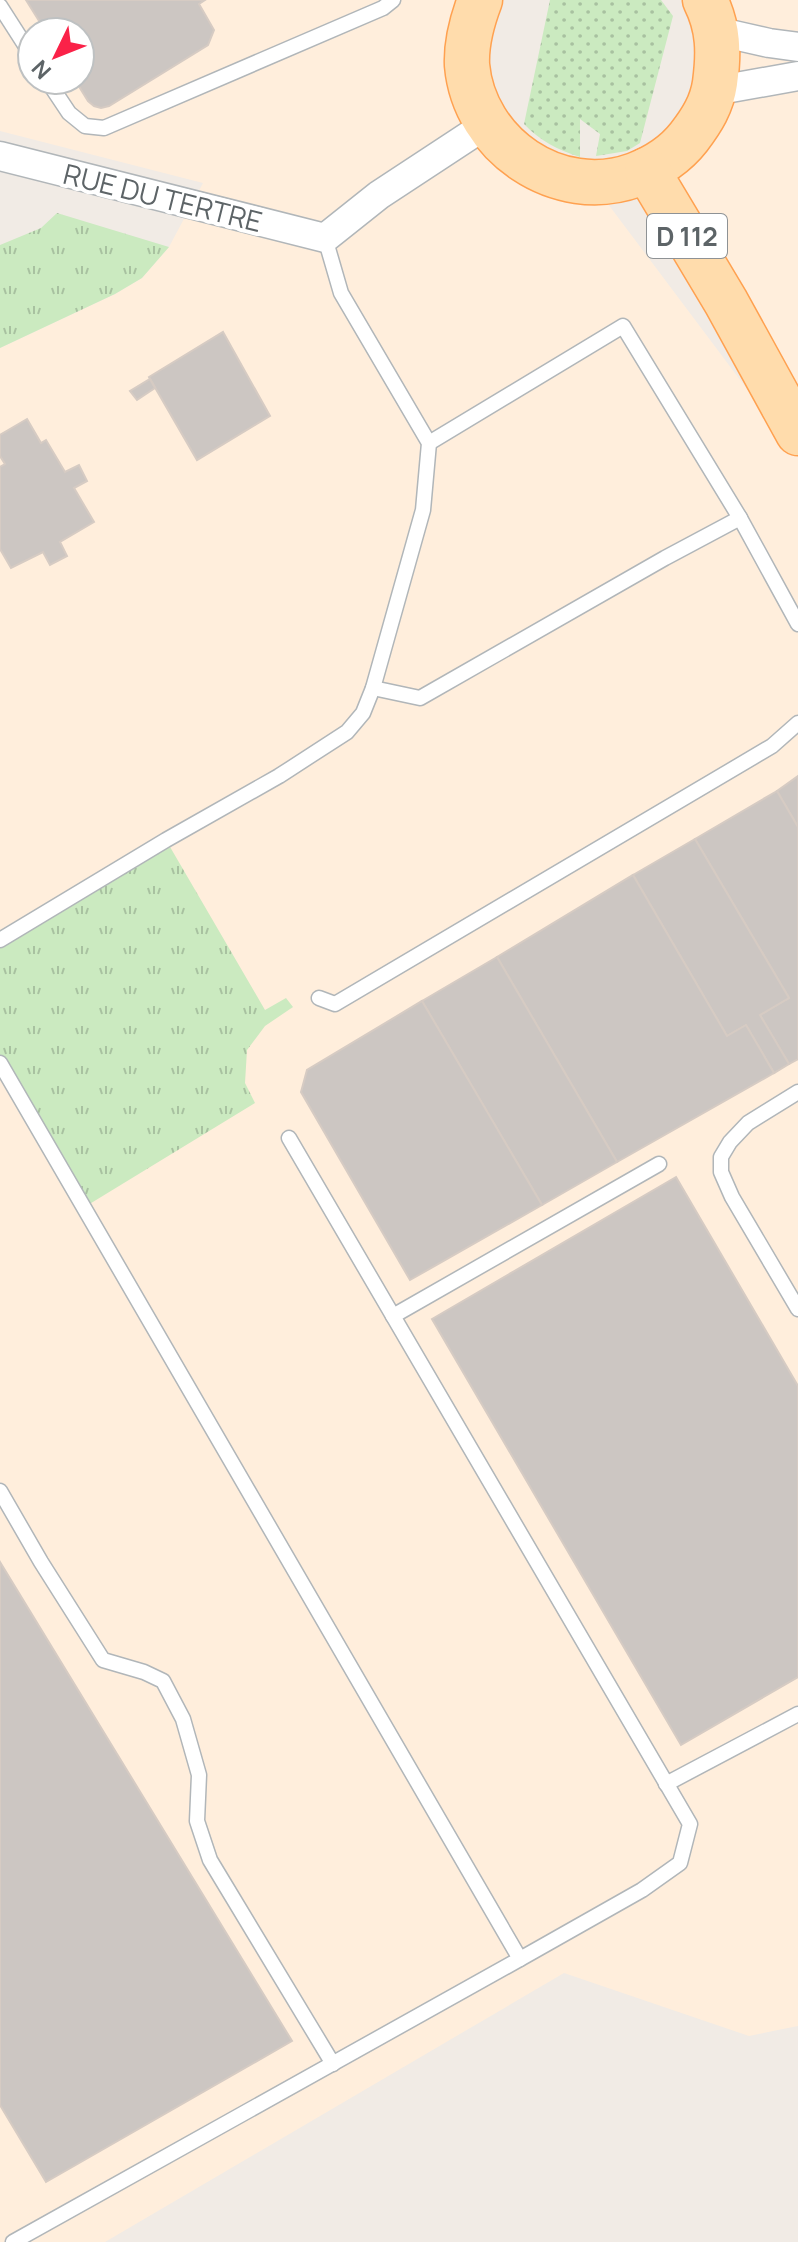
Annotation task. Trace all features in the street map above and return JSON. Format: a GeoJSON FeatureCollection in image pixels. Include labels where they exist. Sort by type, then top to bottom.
{"type":"FeatureCollection","features":[{"type":"Feature","properties":{"kind":"main road"},"geometry":{"type":"LineString","coordinates":[[480,0],[472,22],[467,63],[470,85],[478,107],[506,147],[550,175],[575,181],[624,179],[647,170],[683,145],[700,123],[714,91],[719,54],[710,15]]}},
{"type":"Feature","properties":{"kind":"main road","name":"D 112"},"geometry":{"type":"LineString","coordinates":[[647,170],[726,302],[798,433]]}},
{"type":"Feature","properties":{"kind":"street"},"geometry":{"type":"LineString","coordinates":[[710,15],[769,43],[798,47]]}},
{"type":"Feature","properties":{"kind":"street"},"geometry":{"type":"LineString","coordinates":[[714,91],[798,76]]}},
{"type":"Feature","properties":{"kind":"street"},"geometry":{"type":"LineString","coordinates":[[325,238],[379,195],[487,124]]}},
{"type":"Feature","properties":{"kind":"street","name":"RUE DU TERTRE"},"geometry":{"type":"LineString","coordinates":[[0,156],[325,238]]}},
{"type":"Feature","properties":{"kind":"lane"},"geometry":{"type":"LineString","coordinates":[[58,96],[69,113],[85,126],[104,128],[383,8],[393,0]]}},
{"type":"Feature","properties":{"kind":"lane"},"geometry":{"type":"LineString","coordinates":[[0,6],[16,31]]}},
{"type":"Feature","properties":{"kind":"lane"},"geometry":{"type":"LineString","coordinates":[[0,940],[279,776],[347,732],[363,713],[373,688],[423,510],[429,443],[341,293],[325,238]]}},
{"type":"Feature","properties":{"kind":"lane"},"geometry":{"type":"LineString","coordinates":[[429,443],[623,326],[740,518],[798,624]]}},
{"type":"Feature","properties":{"kind":"lane"},"geometry":{"type":"LineString","coordinates":[[373,688],[420,698],[740,518]]}},
{"type":"Feature","properties":{"kind":"lane"},"geometry":{"type":"LineString","coordinates":[[319,998],[335,1004],[772,746],[798,723]]}},
{"type":"Feature","properties":{"kind":"lane"},"geometry":{"type":"LineString","coordinates":[[0,1063],[520,1959]]}},
{"type":"Feature","properties":{"kind":"lane"},"geometry":{"type":"LineString","coordinates":[[798,1092],[748,1123],[721,1157],[721,1172],[732,1197],[798,1309]]}},
{"type":"Feature","properties":{"kind":"lane"},"geometry":{"type":"LineString","coordinates":[[13,2242],[642,1890],[680,1863],[690,1824],[289,1138]]}},
{"type":"Feature","properties":{"kind":"lane"},"geometry":{"type":"LineString","coordinates":[[393,1316],[659,1164]]}},
{"type":"Feature","properties":{"kind":"lane"},"geometry":{"type":"LineString","coordinates":[[0,1491],[103,1660],[163,1681],[183,1719],[199,1775],[197,1821],[210,1860],[333,2064]]}},
{"type":"Feature","properties":{"kind":"lane"},"geometry":{"type":"LineString","coordinates":[[666,1784],[798,1714]]}},
{"type":"Feature","properties":{"kind":"shaded area"},"geometry":{"type":"Polygon","coordinates":[[[0,0],[485,0],[478,107],[605,200],[798,457],[798,2026],[749,2036],[564,1973],[105,2242],[0,2242],[0,348],[115,294],[142,278],[169,247],[203,183],[0,131],[0,0]]]}},
{"type":"Feature","properties":{"kind":"shaded area"},"geometry":{"type":"Polygon","coordinates":[[[705,0],[798,0],[798,427],[666,159],[700,123],[705,0]]]}},
{"type":"Feature","properties":{"kind":"green space"},"geometry":{"type":"Polygon","coordinates":[[[550,0],[661,0],[673,16],[640,143],[627,151],[596,156],[600,134],[580,119],[580,157],[550,144],[524,124],[550,0]]]}},
{"type":"Feature","properties":{"kind":"green space"},"geometry":{"type":"Polygon","coordinates":[[[57,213],[169,247],[142,278],[115,294],[0,348],[0,245],[41,228],[57,213]]]}},
{"type":"Feature","properties":{"kind":"green space"},"geometry":{"type":"Polygon","coordinates":[[[166,840],[265,1010],[286,998],[293,1007],[265,1026],[247,1050],[245,1083],[255,1103],[83,1208],[0,1063],[0,940],[166,840]]]}},
{"type":"Feature","properties":{"kind":"building"},"geometry":{"type":"Polygon","coordinates":[[[26,0],[205,0],[199,4],[214,30],[208,45],[101,108],[94,106],[85,96],[96,96],[96,16],[36,16],[26,0]]]}},
{"type":"Feature","properties":{"kind":"building"},"geometry":{"type":"Polygon","coordinates":[[[223,332],[270,416],[197,460],[149,377],[223,332]]]}},
{"type":"Feature","properties":{"kind":"building"},"geometry":{"type":"Polygon","coordinates":[[[150,379],[155,388],[137,400],[130,391],[150,379]]]}},
{"type":"Feature","properties":{"kind":"building"},"geometry":{"type":"Polygon","coordinates":[[[27,419],[41,443],[46,440],[65,472],[79,465],[87,481],[74,488],[94,522],[60,542],[67,556],[50,565],[43,552],[11,568],[0,549],[0,467],[5,464],[0,456],[0,435],[27,419]]]}},
{"type":"Feature","properties":{"kind":"building"},"geometry":{"type":"Polygon","coordinates":[[[798,776],[798,827],[777,791],[798,776]]]}},
{"type":"Feature","properties":{"kind":"building"},"geometry":{"type":"Polygon","coordinates":[[[777,791],[798,827],[798,1059],[789,1064],[760,1015],[789,998],[695,839],[777,791]]]}},
{"type":"Feature","properties":{"kind":"building"},"geometry":{"type":"Polygon","coordinates":[[[695,839],[789,998],[760,1015],[789,1064],[774,1073],[746,1025],[727,1036],[633,875],[695,839]]]}},
{"type":"Feature","properties":{"kind":"building"},"geometry":{"type":"Polygon","coordinates":[[[633,875],[727,1036],[746,1025],[774,1073],[617,1162],[497,957],[633,875]]]}},
{"type":"Feature","properties":{"kind":"building"},"geometry":{"type":"Polygon","coordinates":[[[497,957],[617,1162],[542,1205],[422,1001],[497,957]]]}},
{"type":"Feature","properties":{"kind":"building"},"geometry":{"type":"Polygon","coordinates":[[[422,1001],[542,1205],[410,1280],[301,1092],[307,1070],[422,1001]]]}},
{"type":"Feature","properties":{"kind":"building"},"geometry":{"type":"Polygon","coordinates":[[[676,1177],[798,1386],[798,1677],[681,1745],[432,1319],[676,1177]]]}},
{"type":"Feature","properties":{"kind":"building"},"geometry":{"type":"Polygon","coordinates":[[[0,1562],[292,2041],[46,2182],[0,2105],[0,1562]]]}}]}
